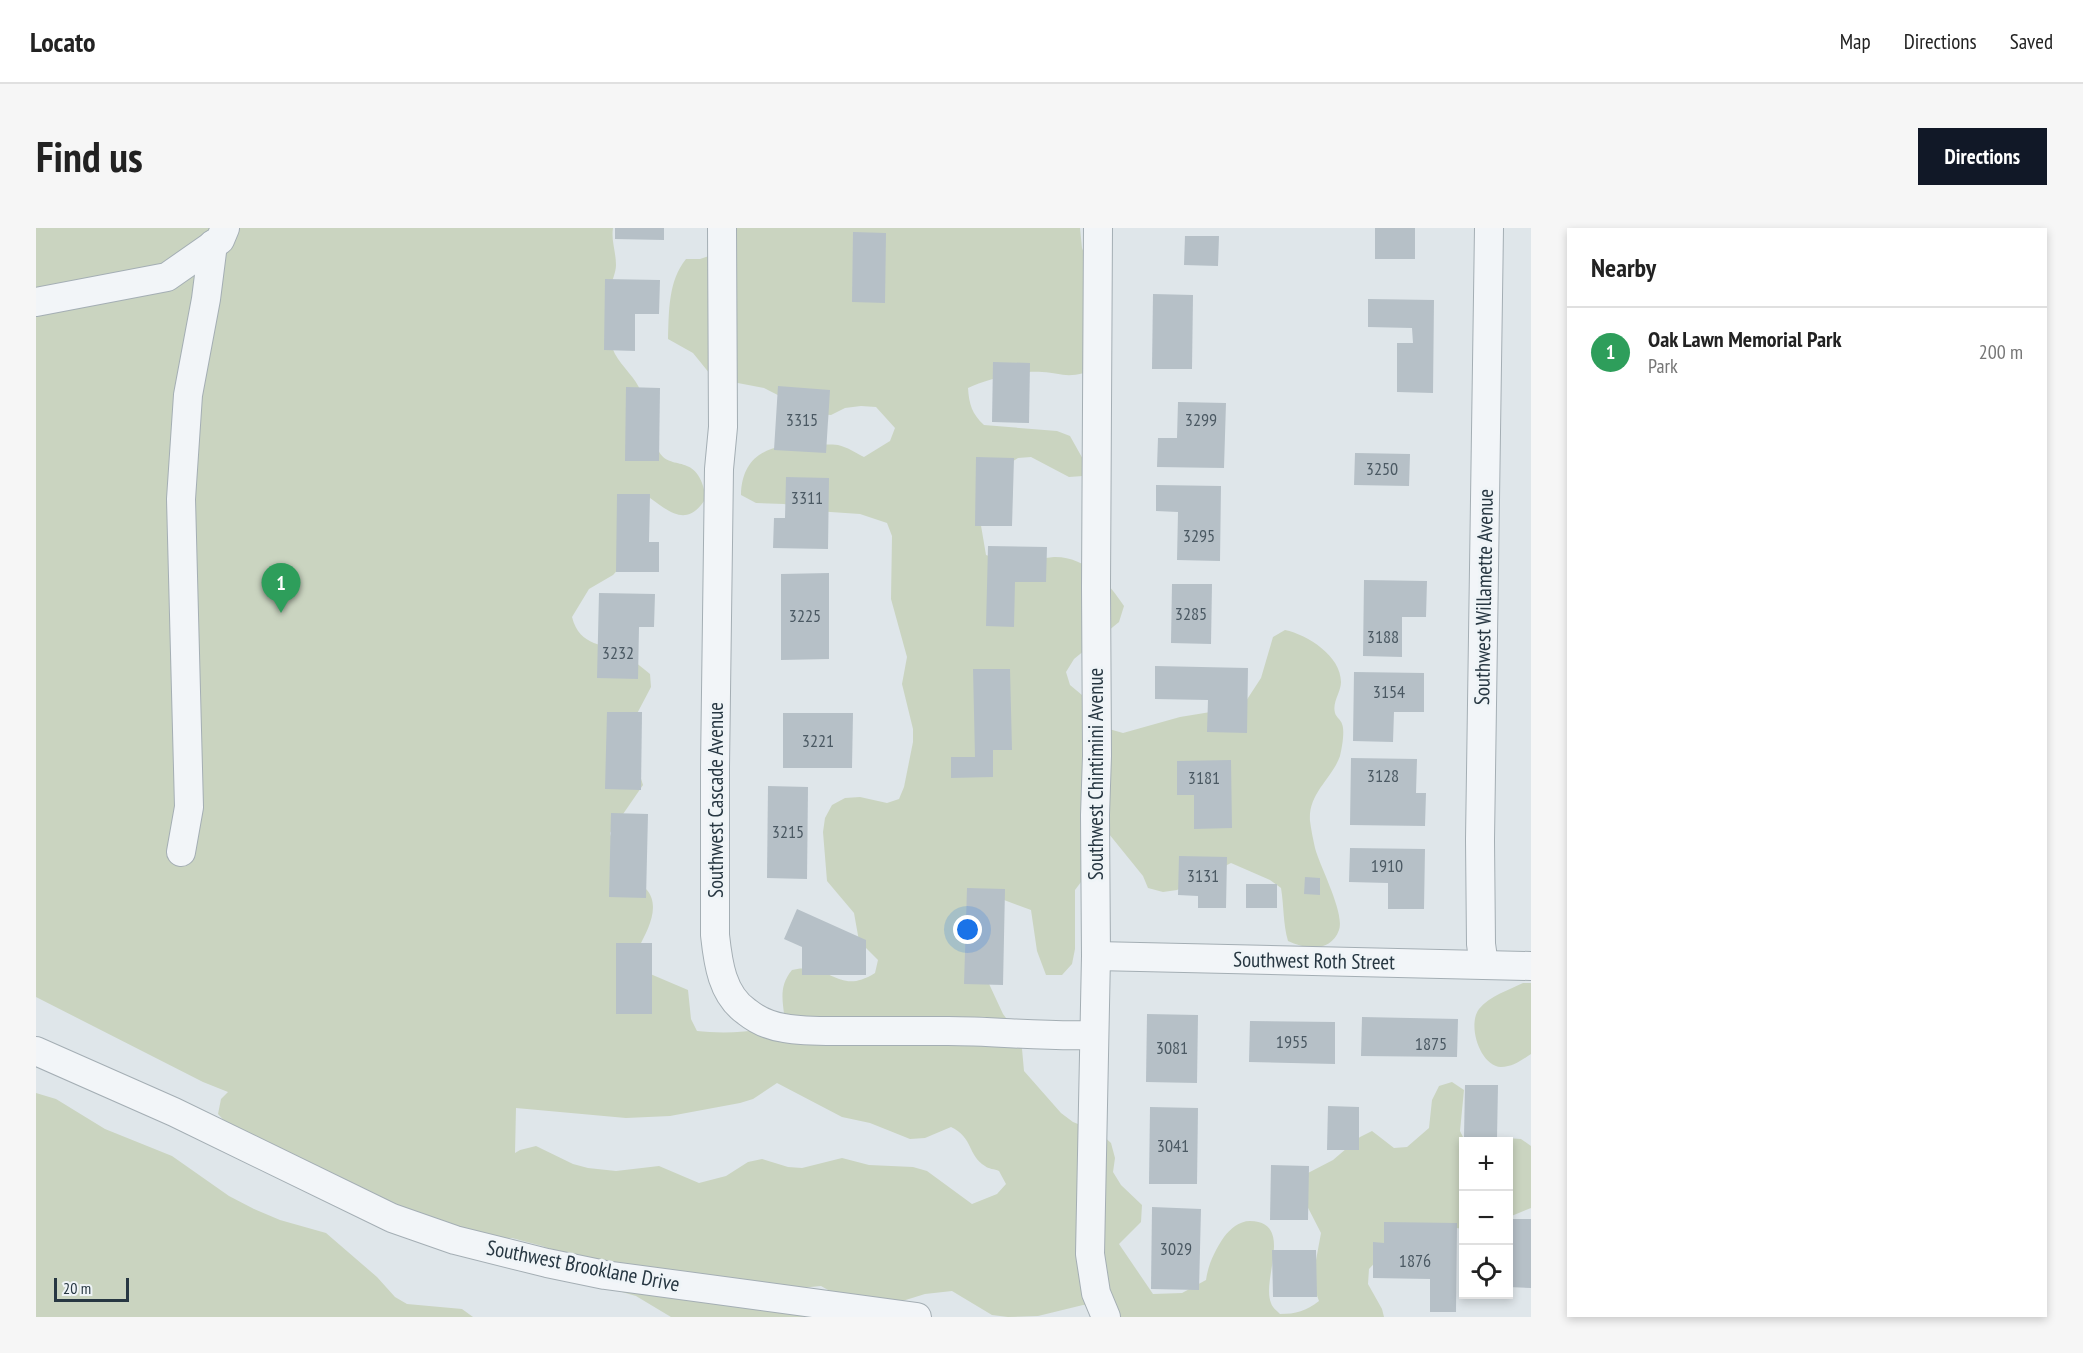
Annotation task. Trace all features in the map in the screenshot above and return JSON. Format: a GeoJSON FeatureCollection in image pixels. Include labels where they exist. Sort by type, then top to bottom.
{"type":"FeatureCollection","features":[{"type":"Feature","properties":{"kind":"street","name":"Southwest Cascade Avenue"},"geometry":{"type":"LineString","coordinates":[[722,228],[723,427],[719,469],[715,935],[717,962],[723,981],[733,999],[745,1011],[759,1021],[784,1028],[833,1031],[954,1031],[1063,1036],[1093,1035]]}},
{"type":"Feature","properties":{"kind":"street","name":"Southwest Chintimini Avenue"},"geometry":{"type":"LineString","coordinates":[[1098,228],[1096,956],[1090,1254],[1096,1293],[1106,1317]]}},
{"type":"Feature","properties":{"kind":"street","name":"Southwest Willamette Avenue"},"geometry":{"type":"LineString","coordinates":[[1484,965],[1481,944],[1480,840],[1489,228]]}},
{"type":"Feature","properties":{"kind":"street"},"geometry":{"type":"LineString","coordinates":[[36,302],[167,277],[219,236]]}},
{"type":"Feature","properties":{"kind":"street"},"geometry":{"type":"LineString","coordinates":[[181,852],[189,807],[182,499],[188,395],[219,236]]}},
{"type":"Feature","properties":{"kind":"street","name":"Southwest Roth Street"},"geometry":{"type":"LineString","coordinates":[[1096,956],[1531,966]]}},
{"type":"Feature","properties":{"kind":"street","name":"Southwest Brooklane Drive"},"geometry":{"type":"LineString","coordinates":[[36,1051],[174,1112],[392,1218],[455,1240],[605,1275],[917,1317]]}},
{"type":"Feature","properties":{"kind":"green space"},"geometry":{"type":"Polygon","coordinates":[[[36,228],[613,228],[616,265],[605,314],[608,336],[615,354],[641,392],[658,450],[669,461],[684,465],[697,473],[706,498],[693,512],[680,515],[650,498],[623,564],[613,575],[589,589],[572,617],[576,627],[587,639],[627,656],[650,674],[651,687],[630,727],[629,741],[643,785],[610,833],[623,867],[647,890],[653,904],[651,919],[639,947],[648,973],[688,990],[691,1019],[697,1031],[742,1032],[776,1026],[785,1022],[783,989],[792,970],[817,971],[847,981],[864,979],[875,973],[878,960],[859,941],[854,913],[827,881],[823,832],[825,818],[832,805],[845,798],[860,797],[887,803],[899,799],[904,787],[913,742],[913,729],[902,684],[907,657],[891,599],[892,536],[887,523],[860,514],[816,511],[784,504],[756,503],[741,495],[743,480],[747,468],[755,459],[774,448],[800,444],[838,445],[864,457],[890,441],[895,428],[876,407],[845,408],[831,415],[815,414],[764,388],[722,380],[710,374],[693,353],[668,339],[671,297],[676,277],[686,259],[700,259],[712,255],[722,228],[1080,228],[1082,248],[1098,290],[1084,373],[1067,375],[1024,372],[994,378],[968,388],[972,408],[984,425],[1057,431],[1070,436],[1084,461],[1083,476],[1069,477],[1031,457],[1018,458],[978,483],[977,502],[986,555],[1008,563],[1054,557],[1076,561],[1095,572],[1118,597],[1124,606],[1119,622],[1074,659],[1066,672],[1070,685],[1082,695],[1109,729],[1123,733],[1180,717],[1235,708],[1246,701],[1261,678],[1273,637],[1285,630],[1313,642],[1329,655],[1340,673],[1341,686],[1334,709],[1343,727],[1343,740],[1340,756],[1313,802],[1310,821],[1315,848],[1338,913],[1339,930],[1330,943],[1324,946],[1309,947],[1288,941],[1281,888],[1270,880],[1231,863],[1177,890],[1163,892],[1148,888],[1143,876],[1109,834],[1093,866],[1075,890],[1075,949],[1072,964],[1062,975],[1046,975],[1037,951],[1031,910],[1004,900],[984,973],[1003,1014],[1021,1038],[1024,1071],[1061,1113],[1073,1122],[1100,1133],[1111,1143],[1115,1158],[1113,1172],[1121,1185],[1142,1205],[1141,1222],[1119,1244],[1153,1294],[1182,1293],[1206,1280],[1212,1258],[1224,1237],[1235,1226],[1250,1221],[1263,1224],[1271,1231],[1274,1241],[1269,1293],[1273,1307],[1280,1314],[1286,1314],[1305,1310],[1319,1301],[1312,1282],[1321,1233],[1302,1196],[1308,1173],[1333,1160],[1360,1137],[1372,1131],[1394,1148],[1407,1147],[1429,1128],[1432,1100],[1439,1086],[1452,1082],[1464,1090],[1460,1131],[1463,1137],[1459,1137],[1459,1228],[1444,1226],[1400,1236],[1369,1269],[1368,1284],[1384,1317],[1109,1317],[1099,1306],[1083,1305],[1038,1316],[1008,1317],[992,1315],[952,1291],[925,1294],[867,1312],[821,1286],[790,1289],[839,1317],[671,1317],[636,1296],[590,1283],[558,1252],[542,1246],[512,1238],[468,1237],[425,1232],[227,1124],[218,1114],[221,1099],[228,1092],[203,1082],[36,997],[36,228]],[[777,1083],[753,1099],[670,1116],[626,1118],[516,1108],[515,1153],[536,1146],[573,1164],[588,1168],[616,1171],[659,1166],[699,1183],[726,1176],[748,1162],[762,1159],[788,1167],[802,1168],[842,1158],[869,1165],[913,1167],[927,1171],[972,1204],[997,1194],[1006,1184],[999,1171],[988,1168],[980,1162],[963,1136],[951,1127],[925,1138],[910,1139],[870,1123],[842,1117],[777,1083]]]}},
{"type":"Feature","properties":{"kind":"green space"},"geometry":{"type":"Polygon","coordinates":[[[1523,983],[1531,983],[1531,1054],[1509,1066],[1494,1065],[1487,1060],[1478,1044],[1474,1025],[1476,1016],[1488,1000],[1523,983]]]}},
{"type":"Feature","properties":{"kind":"green space"},"geometry":{"type":"Polygon","coordinates":[[[36,1093],[56,1099],[105,1129],[172,1156],[229,1196],[254,1209],[280,1220],[326,1233],[377,1277],[395,1297],[407,1304],[462,1309],[473,1317],[36,1317],[36,1093]]]}},
{"type":"Feature","properties":{"kind":"green space"},"geometry":{"type":"Polygon","coordinates":[[[1513,1138],[1521,1139],[1531,1146],[1531,1208],[1513,1215],[1513,1138]]]}},
{"type":"Feature","properties":{"kind":"building"},"geometry":{"type":"Polygon","coordinates":[[[615,228],[664,228],[664,240],[615,239],[615,228]]]}},
{"type":"Feature","properties":{"kind":"building"},"geometry":{"type":"Polygon","coordinates":[[[1375,228],[1415,228],[1415,259],[1375,259],[1375,228]]]}},
{"type":"Feature","properties":{"kind":"building"},"geometry":{"type":"Polygon","coordinates":[[[853,232],[886,233],[885,303],[852,302],[853,232]]]}},
{"type":"Feature","properties":{"kind":"building"},"geometry":{"type":"Polygon","coordinates":[[[1185,236],[1219,236],[1218,266],[1184,265],[1185,236]]]}},
{"type":"Feature","properties":{"kind":"building"},"geometry":{"type":"Polygon","coordinates":[[[605,279],[660,280],[659,314],[635,314],[635,351],[604,350],[605,279]]]}},
{"type":"Feature","properties":{"kind":"building"},"geometry":{"type":"Polygon","coordinates":[[[1153,294],[1193,295],[1192,369],[1152,369],[1153,294]]]}},
{"type":"Feature","properties":{"kind":"building"},"geometry":{"type":"Polygon","coordinates":[[[1368,299],[1434,300],[1433,393],[1397,392],[1397,343],[1413,343],[1412,328],[1368,327],[1368,299]]]}},
{"type":"Feature","properties":{"kind":"building"},"geometry":{"type":"Polygon","coordinates":[[[993,362],[1030,363],[1029,423],[992,422],[993,362]]]}},
{"type":"Feature","properties":{"kind":"building"},"geometry":{"type":"Polygon","coordinates":[[[778,386],[830,390],[826,453],[774,450],[778,386]]]}},
{"type":"Feature","properties":{"kind":"building"},"geometry":{"type":"Polygon","coordinates":[[[626,387],[660,388],[659,461],[625,461],[626,387]]]}},
{"type":"Feature","properties":{"kind":"building"},"geometry":{"type":"Polygon","coordinates":[[[1178,402],[1226,403],[1224,468],[1157,467],[1158,438],[1177,438],[1178,402]]]}},
{"type":"Feature","properties":{"kind":"building"},"geometry":{"type":"Polygon","coordinates":[[[1355,453],[1410,454],[1409,486],[1354,485],[1355,453]]]}},
{"type":"Feature","properties":{"kind":"building"},"geometry":{"type":"Polygon","coordinates":[[[976,457],[1014,458],[1012,526],[975,526],[976,457]]]}},
{"type":"Feature","properties":{"kind":"building"},"geometry":{"type":"Polygon","coordinates":[[[786,477],[829,478],[828,549],[773,548],[774,518],[785,518],[786,477]]]}},
{"type":"Feature","properties":{"kind":"building"},"geometry":{"type":"Polygon","coordinates":[[[1156,485],[1221,486],[1220,561],[1177,560],[1178,512],[1156,511],[1156,485]]]}},
{"type":"Feature","properties":{"kind":"building"},"geometry":{"type":"Polygon","coordinates":[[[617,494],[650,494],[649,542],[659,542],[659,572],[616,572],[617,494]]]}},
{"type":"Feature","properties":{"kind":"building"},"geometry":{"type":"Polygon","coordinates":[[[988,546],[1047,547],[1046,582],[1015,582],[1014,627],[986,626],[988,546]]]}},
{"type":"Feature","properties":{"kind":"building"},"geometry":{"type":"Polygon","coordinates":[[[829,573],[829,659],[781,660],[781,574],[829,573]]]}},
{"type":"Feature","properties":{"kind":"building"},"geometry":{"type":"Polygon","coordinates":[[[1364,580],[1427,581],[1426,617],[1402,617],[1402,657],[1363,656],[1364,580]]]}},
{"type":"Feature","properties":{"kind":"building"},"geometry":{"type":"Polygon","coordinates":[[[1172,584],[1212,584],[1211,644],[1171,643],[1172,584]]]}},
{"type":"Feature","properties":{"kind":"building"},"geometry":{"type":"Polygon","coordinates":[[[599,593],[655,594],[654,627],[639,627],[638,679],[597,678],[599,593]]]}},
{"type":"Feature","properties":{"kind":"building"},"geometry":{"type":"Polygon","coordinates":[[[1155,666],[1248,668],[1247,733],[1207,732],[1208,700],[1155,699],[1155,666]]]}},
{"type":"Feature","properties":{"kind":"building"},"geometry":{"type":"Polygon","coordinates":[[[973,669],[1010,669],[1012,750],[993,750],[993,777],[951,778],[951,757],[975,757],[973,669]]]}},
{"type":"Feature","properties":{"kind":"building"},"geometry":{"type":"Polygon","coordinates":[[[1354,672],[1424,673],[1424,712],[1394,712],[1393,742],[1353,741],[1354,672]]]}},
{"type":"Feature","properties":{"kind":"building"},"geometry":{"type":"Polygon","coordinates":[[[607,712],[642,712],[641,790],[605,789],[607,712]]]}},
{"type":"Feature","properties":{"kind":"building"},"geometry":{"type":"Polygon","coordinates":[[[783,713],[853,713],[852,768],[783,768],[783,713]]]}},
{"type":"Feature","properties":{"kind":"building"},"geometry":{"type":"Polygon","coordinates":[[[1351,758],[1417,759],[1416,793],[1426,793],[1425,826],[1350,825],[1351,758]]]}},
{"type":"Feature","properties":{"kind":"building"},"geometry":{"type":"Polygon","coordinates":[[[1231,760],[1232,828],[1194,829],[1194,795],[1177,795],[1177,761],[1231,760]]]}},
{"type":"Feature","properties":{"kind":"building"},"geometry":{"type":"Polygon","coordinates":[[[768,786],[808,787],[807,879],[767,878],[768,786]]]}},
{"type":"Feature","properties":{"kind":"building"},"geometry":{"type":"Polygon","coordinates":[[[611,813],[648,814],[646,898],[609,897],[611,813]]]}},
{"type":"Feature","properties":{"kind":"building"},"geometry":{"type":"Polygon","coordinates":[[[1350,848],[1425,849],[1424,909],[1388,909],[1388,883],[1349,882],[1350,848]]]}},
{"type":"Feature","properties":{"kind":"building"},"geometry":{"type":"Polygon","coordinates":[[[1179,856],[1227,857],[1226,908],[1198,908],[1198,896],[1178,895],[1179,856]]]}},
{"type":"Feature","properties":{"kind":"building"},"geometry":{"type":"Polygon","coordinates":[[[1305,877],[1320,878],[1320,895],[1304,894],[1305,877]]]}},
{"type":"Feature","properties":{"kind":"building"},"geometry":{"type":"Polygon","coordinates":[[[1246,884],[1277,884],[1277,908],[1246,908],[1246,884]]]}},
{"type":"Feature","properties":{"kind":"building"},"geometry":{"type":"Polygon","coordinates":[[[967,888],[1005,889],[1003,985],[964,984],[967,888]]]}},
{"type":"Feature","properties":{"kind":"building"},"geometry":{"type":"Polygon","coordinates":[[[797,909],[866,940],[866,975],[802,975],[802,947],[784,939],[797,909]]]}},
{"type":"Feature","properties":{"kind":"building"},"geometry":{"type":"Polygon","coordinates":[[[616,943],[652,943],[652,1014],[616,1014],[616,943]]]}},
{"type":"Feature","properties":{"kind":"building"},"geometry":{"type":"Polygon","coordinates":[[[1147,1014],[1198,1015],[1197,1083],[1146,1082],[1147,1014]]]}},
{"type":"Feature","properties":{"kind":"building"},"geometry":{"type":"Polygon","coordinates":[[[1362,1017],[1458,1019],[1457,1057],[1361,1056],[1362,1017]]]}},
{"type":"Feature","properties":{"kind":"building"},"geometry":{"type":"Polygon","coordinates":[[[1250,1021],[1335,1022],[1335,1064],[1249,1062],[1250,1021]]]}},
{"type":"Feature","properties":{"kind":"building"},"geometry":{"type":"Polygon","coordinates":[[[1465,1085],[1498,1085],[1497,1137],[1464,1137],[1465,1085]]]}},
{"type":"Feature","properties":{"kind":"building"},"geometry":{"type":"Polygon","coordinates":[[[1328,1106],[1359,1107],[1359,1150],[1327,1150],[1328,1106]]]}},
{"type":"Feature","properties":{"kind":"building"},"geometry":{"type":"Polygon","coordinates":[[[1150,1107],[1198,1108],[1197,1184],[1149,1184],[1150,1107]]]}},
{"type":"Feature","properties":{"kind":"building"},"geometry":{"type":"Polygon","coordinates":[[[1271,1165],[1309,1166],[1308,1220],[1270,1220],[1271,1165]]]}},
{"type":"Feature","properties":{"kind":"building"},"geometry":{"type":"Polygon","coordinates":[[[1152,1207],[1201,1209],[1199,1290],[1151,1289],[1152,1207]]]}},
{"type":"Feature","properties":{"kind":"building"},"geometry":{"type":"Polygon","coordinates":[[[1513,1219],[1531,1219],[1531,1288],[1513,1287],[1513,1219]]]}},
{"type":"Feature","properties":{"kind":"building"},"geometry":{"type":"Polygon","coordinates":[[[1384,1222],[1457,1223],[1456,1312],[1430,1312],[1430,1279],[1373,1278],[1373,1242],[1384,1243],[1384,1222]]]}},
{"type":"Feature","properties":{"kind":"building"},"geometry":{"type":"Polygon","coordinates":[[[1272,1250],[1316,1250],[1317,1297],[1273,1297],[1272,1250]]]}},
{"type":"Feature","properties":{"kind":"place","name":"Oak Lawn Memorial Park"},"geometry":{"type":"Point","coordinates":[281,613]}}]}
